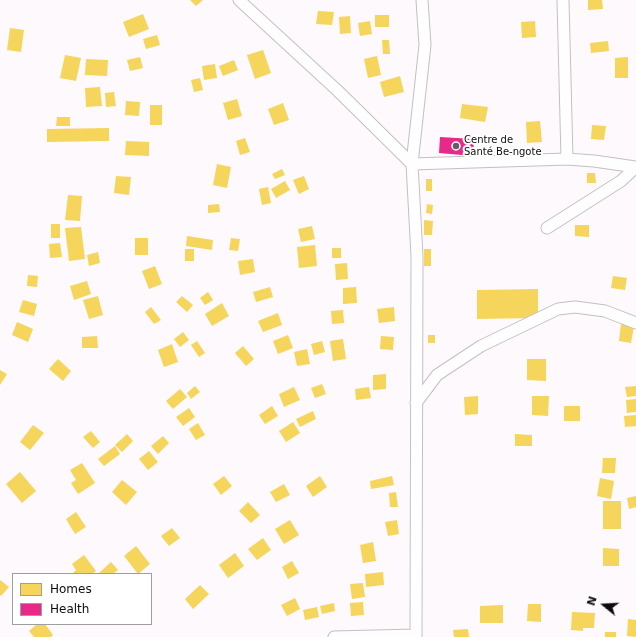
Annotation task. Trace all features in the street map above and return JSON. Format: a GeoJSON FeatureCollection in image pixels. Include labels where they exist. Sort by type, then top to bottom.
{"type":"FeatureCollection","features":[{"type":"Feature","properties":{"kind":"street"},"geometry":{"type":"LineString","coordinates":[[239,0],[338,91],[412,164],[567,159],[636,167]]}},
{"type":"Feature","properties":{"kind":"street"},"geometry":{"type":"LineString","coordinates":[[334,637],[416,636],[417,256],[412,164],[425,45],[422,0]]}},
{"type":"Feature","properties":{"kind":"street"},"geometry":{"type":"LineString","coordinates":[[563,0],[567,159]]}},
{"type":"Feature","properties":{"kind":"street"},"geometry":{"type":"LineString","coordinates":[[547,228],[621,181],[636,167]]}},
{"type":"Feature","properties":{"kind":"street"},"geometry":{"type":"LineString","coordinates":[[416,403],[437,375],[481,346],[558,309],[575,307],[605,311],[636,323]]}},
{"type":"Feature","properties":{"kind":"building: Homes"},"geometry":{"type":"Polygon","coordinates":[[[190,0],[203,0],[196,6],[190,0]]]}},
{"type":"Feature","properties":{"kind":"building: Homes"},"geometry":{"type":"Polygon","coordinates":[[[588,0],[602,0],[603,9],[588,10],[588,0]]]}},
{"type":"Feature","properties":{"kind":"building: Homes"},"geometry":{"type":"Polygon","coordinates":[[[318,11],[334,12],[332,25],[316,24],[318,11]]]}},
{"type":"Feature","properties":{"kind":"building: Homes"},"geometry":{"type":"Polygon","coordinates":[[[143,14],[149,29],[129,37],[123,22],[143,14]]]}},
{"type":"Feature","properties":{"kind":"building: Homes"},"geometry":{"type":"Polygon","coordinates":[[[375,15],[389,15],[389,27],[375,27],[375,15]]]}},
{"type":"Feature","properties":{"kind":"building: Homes"},"geometry":{"type":"Polygon","coordinates":[[[350,16],[351,33],[340,34],[339,17],[350,16]]]}},
{"type":"Feature","properties":{"kind":"building: Homes"},"geometry":{"type":"Polygon","coordinates":[[[370,21],[372,34],[360,36],[358,23],[370,21]]]}},
{"type":"Feature","properties":{"kind":"building: Homes"},"geometry":{"type":"Polygon","coordinates":[[[535,21],[536,37],[522,38],[521,22],[535,21]]]}},
{"type":"Feature","properties":{"kind":"building: Homes"},"geometry":{"type":"Polygon","coordinates":[[[10,28],[24,30],[21,52],[7,50],[10,28]]]}},
{"type":"Feature","properties":{"kind":"building: Homes"},"geometry":{"type":"Polygon","coordinates":[[[157,35],[160,45],[146,49],[143,39],[157,35]]]}},
{"type":"Feature","properties":{"kind":"building: Homes"},"geometry":{"type":"Polygon","coordinates":[[[382,40],[389,40],[390,54],[383,54],[382,40]]]}},
{"type":"Feature","properties":{"kind":"building: Homes"},"geometry":{"type":"Polygon","coordinates":[[[608,41],[609,51],[591,53],[590,43],[608,41]]]}},
{"type":"Feature","properties":{"kind":"building: Homes"},"geometry":{"type":"Polygon","coordinates":[[[263,50],[271,73],[255,79],[247,55],[263,50]]]}},
{"type":"Feature","properties":{"kind":"building: Homes"},"geometry":{"type":"Polygon","coordinates":[[[65,55],[81,58],[76,81],[60,78],[65,55]]]}},
{"type":"Feature","properties":{"kind":"building: Homes"},"geometry":{"type":"Polygon","coordinates":[[[377,56],[381,75],[368,78],[364,59],[377,56]]]}},
{"type":"Feature","properties":{"kind":"building: Homes"},"geometry":{"type":"Polygon","coordinates":[[[140,57],[143,68],[130,71],[127,60],[140,57]]]}},
{"type":"Feature","properties":{"kind":"building: Homes"},"geometry":{"type":"Polygon","coordinates":[[[628,57],[628,78],[615,78],[615,58],[628,57]]]}},
{"type":"Feature","properties":{"kind":"building: Homes"},"geometry":{"type":"Polygon","coordinates":[[[86,59],[108,60],[107,76],[85,75],[86,59]]]}},
{"type":"Feature","properties":{"kind":"building: Homes"},"geometry":{"type":"Polygon","coordinates":[[[234,60],[238,70],[223,76],[219,66],[234,60]]]}},
{"type":"Feature","properties":{"kind":"building: Homes"},"geometry":{"type":"Polygon","coordinates":[[[215,64],[217,78],[204,80],[202,66],[215,64]]]}},
{"type":"Feature","properties":{"kind":"building: Homes"},"geometry":{"type":"Polygon","coordinates":[[[400,76],[404,92],[384,97],[380,82],[400,76]]]}},
{"type":"Feature","properties":{"kind":"building: Homes"},"geometry":{"type":"Polygon","coordinates":[[[200,78],[203,90],[194,92],[191,80],[200,78]]]}},
{"type":"Feature","properties":{"kind":"building: Homes"},"geometry":{"type":"Polygon","coordinates":[[[100,87],[102,106],[86,107],[85,88],[100,87]]]}},
{"type":"Feature","properties":{"kind":"building: Homes"},"geometry":{"type":"Polygon","coordinates":[[[114,92],[116,106],[106,107],[105,93],[114,92]]]}},
{"type":"Feature","properties":{"kind":"building: Homes"},"geometry":{"type":"Polygon","coordinates":[[[237,99],[242,116],[228,120],[223,103],[237,99]]]}},
{"type":"Feature","properties":{"kind":"building: Homes"},"geometry":{"type":"Polygon","coordinates":[[[126,101],[140,102],[139,116],[125,115],[126,101]]]}},
{"type":"Feature","properties":{"kind":"building: Homes"},"geometry":{"type":"Polygon","coordinates":[[[283,103],[289,120],[274,125],[268,109],[283,103]]]}},
{"type":"Feature","properties":{"kind":"building: Homes"},"geometry":{"type":"Polygon","coordinates":[[[462,104],[488,107],[485,122],[460,118],[462,104]]]}},
{"type":"Feature","properties":{"kind":"building: Homes"},"geometry":{"type":"Polygon","coordinates":[[[150,105],[162,105],[162,125],[150,125],[150,105]]]}},
{"type":"Feature","properties":{"kind":"building: Homes"},"geometry":{"type":"Polygon","coordinates":[[[57,117],[70,117],[70,126],[56,126],[57,117]]]}},
{"type":"Feature","properties":{"kind":"building: Homes"},"geometry":{"type":"Polygon","coordinates":[[[540,121],[542,142],[527,143],[526,122],[540,121]]]}},
{"type":"Feature","properties":{"kind":"building: Homes"},"geometry":{"type":"Polygon","coordinates":[[[592,125],[606,126],[604,140],[591,139],[592,125]]]}},
{"type":"Feature","properties":{"kind":"building: Homes"},"geometry":{"type":"Polygon","coordinates":[[[109,128],[109,141],[47,142],[47,129],[109,128]]]}},
{"type":"Feature","properties":{"kind":"building: Homes"},"geometry":{"type":"Polygon","coordinates":[[[245,138],[250,152],[240,155],[236,141],[245,138]]]}},
{"type":"Feature","properties":{"kind":"building: Homes"},"geometry":{"type":"Polygon","coordinates":[[[126,141],[149,142],[149,156],[125,155],[126,141]]]}},
{"type":"Feature","properties":{"kind":"building: Homes"},"geometry":{"type":"Polygon","coordinates":[[[217,164],[231,167],[227,188],[213,185],[217,164]]]}},
{"type":"Feature","properties":{"kind":"building: Homes"},"geometry":{"type":"Polygon","coordinates":[[[282,169],[285,175],[275,179],[272,174],[282,169]]]}},
{"type":"Feature","properties":{"kind":"building: Homes"},"geometry":{"type":"Polygon","coordinates":[[[587,173],[595,173],[596,183],[587,183],[587,173]]]}},
{"type":"Feature","properties":{"kind":"building: Homes"},"geometry":{"type":"Polygon","coordinates":[[[116,176],[131,177],[129,195],[114,193],[116,176]]]}},
{"type":"Feature","properties":{"kind":"building: Homes"},"geometry":{"type":"Polygon","coordinates":[[[304,176],[309,189],[299,194],[293,180],[304,176]]]}},
{"type":"Feature","properties":{"kind":"building: Homes"},"geometry":{"type":"Polygon","coordinates":[[[426,179],[432,179],[432,191],[426,191],[426,179]]]}},
{"type":"Feature","properties":{"kind":"building: Homes"},"geometry":{"type":"Polygon","coordinates":[[[285,181],[290,190],[276,198],[271,189],[285,181]]]}},
{"type":"Feature","properties":{"kind":"building: Homes"},"geometry":{"type":"Polygon","coordinates":[[[268,187],[271,203],[262,205],[259,189],[268,187]]]}},
{"type":"Feature","properties":{"kind":"building: Homes"},"geometry":{"type":"Polygon","coordinates":[[[68,195],[82,196],[80,221],[65,220],[68,195]]]}},
{"type":"Feature","properties":{"kind":"building: Homes"},"geometry":{"type":"Polygon","coordinates":[[[219,204],[220,212],[208,213],[208,205],[219,204]]]}},
{"type":"Feature","properties":{"kind":"building: Homes"},"geometry":{"type":"Polygon","coordinates":[[[427,204],[433,205],[432,214],[426,213],[427,204]]]}},
{"type":"Feature","properties":{"kind":"building: Homes"},"geometry":{"type":"Polygon","coordinates":[[[424,220],[433,221],[432,235],[424,235],[424,220]]]}},
{"type":"Feature","properties":{"kind":"building: Homes"},"geometry":{"type":"Polygon","coordinates":[[[51,224],[60,224],[60,238],[51,238],[51,224]]]}},
{"type":"Feature","properties":{"kind":"building: Homes"},"geometry":{"type":"Polygon","coordinates":[[[575,225],[589,225],[589,237],[575,236],[575,225]]]}},
{"type":"Feature","properties":{"kind":"building: Homes"},"geometry":{"type":"Polygon","coordinates":[[[312,226],[315,239],[301,242],[298,229],[312,226]]]}},
{"type":"Feature","properties":{"kind":"building: Homes"},"geometry":{"type":"Polygon","coordinates":[[[81,227],[85,259],[69,261],[65,228],[81,227]]]}},
{"type":"Feature","properties":{"kind":"building: Homes"},"geometry":{"type":"Polygon","coordinates":[[[187,236],[213,240],[212,250],[186,246],[187,236]]]}},
{"type":"Feature","properties":{"kind":"building: Homes"},"geometry":{"type":"Polygon","coordinates":[[[135,238],[148,238],[148,255],[135,255],[135,238]]]}},
{"type":"Feature","properties":{"kind":"building: Homes"},"geometry":{"type":"Polygon","coordinates":[[[231,238],[240,239],[238,251],[229,250],[231,238]]]}},
{"type":"Feature","properties":{"kind":"building: Homes"},"geometry":{"type":"Polygon","coordinates":[[[60,243],[62,257],[50,258],[49,244],[60,243]]]}},
{"type":"Feature","properties":{"kind":"building: Homes"},"geometry":{"type":"Polygon","coordinates":[[[315,245],[317,266],[299,268],[297,247],[315,245]]]}},
{"type":"Feature","properties":{"kind":"building: Homes"},"geometry":{"type":"Polygon","coordinates":[[[332,248],[341,248],[341,258],[332,258],[332,248]]]}},
{"type":"Feature","properties":{"kind":"building: Homes"},"geometry":{"type":"Polygon","coordinates":[[[185,249],[194,249],[194,261],[185,261],[185,249]]]}},
{"type":"Feature","properties":{"kind":"building: Homes"},"geometry":{"type":"Polygon","coordinates":[[[424,249],[431,249],[431,266],[424,266],[424,249]]]}},
{"type":"Feature","properties":{"kind":"building: Homes"},"geometry":{"type":"Polygon","coordinates":[[[98,252],[100,263],[89,266],[87,255],[98,252]]]}},
{"type":"Feature","properties":{"kind":"building: Homes"},"geometry":{"type":"Polygon","coordinates":[[[253,259],[255,272],[240,275],[238,261],[253,259]]]}},
{"type":"Feature","properties":{"kind":"building: Homes"},"geometry":{"type":"Polygon","coordinates":[[[347,263],[348,279],[336,280],[335,264],[347,263]]]}},
{"type":"Feature","properties":{"kind":"building: Homes"},"geometry":{"type":"Polygon","coordinates":[[[155,266],[162,284],[149,289],[142,271],[155,266]]]}},
{"type":"Feature","properties":{"kind":"building: Homes"},"geometry":{"type":"Polygon","coordinates":[[[28,275],[38,276],[37,287],[27,286],[28,275]]]}},
{"type":"Feature","properties":{"kind":"building: Homes"},"geometry":{"type":"Polygon","coordinates":[[[613,276],[627,278],[625,290],[611,288],[613,276]]]}},
{"type":"Feature","properties":{"kind":"building: Homes"},"geometry":{"type":"Polygon","coordinates":[[[87,281],[91,294],[74,300],[70,286],[87,281]]]}},
{"type":"Feature","properties":{"kind":"building: Homes"},"geometry":{"type":"Polygon","coordinates":[[[270,287],[273,297],[256,302],[253,292],[270,287]]]}},
{"type":"Feature","properties":{"kind":"building: Homes"},"geometry":{"type":"Polygon","coordinates":[[[356,287],[357,303],[343,304],[343,288],[356,287]]]}},
{"type":"Feature","properties":{"kind":"building: Homes"},"geometry":{"type":"Polygon","coordinates":[[[538,289],[538,318],[477,319],[477,290],[538,289]]]}},
{"type":"Feature","properties":{"kind":"building: Homes"},"geometry":{"type":"Polygon","coordinates":[[[208,292],[213,300],[205,305],[200,298],[208,292]]]}},
{"type":"Feature","properties":{"kind":"building: Homes"},"geometry":{"type":"Polygon","coordinates":[[[98,296],[103,315],[89,319],[83,300],[98,296]]]}},
{"type":"Feature","properties":{"kind":"building: Homes"},"geometry":{"type":"Polygon","coordinates":[[[182,296],[193,305],[187,312],[176,302],[182,296]]]}},
{"type":"Feature","properties":{"kind":"building: Homes"},"geometry":{"type":"Polygon","coordinates":[[[23,300],[37,304],[34,316],[19,312],[23,300]]]}},
{"type":"Feature","properties":{"kind":"building: Homes"},"geometry":{"type":"Polygon","coordinates":[[[222,303],[229,316],[212,326],[205,314],[222,303]]]}},
{"type":"Feature","properties":{"kind":"building: Homes"},"geometry":{"type":"Polygon","coordinates":[[[151,307],[161,320],[154,324],[145,312],[151,307]]]}},
{"type":"Feature","properties":{"kind":"building: Homes"},"geometry":{"type":"Polygon","coordinates":[[[394,307],[395,321],[379,323],[377,309],[394,307]]]}},
{"type":"Feature","properties":{"kind":"building: Homes"},"geometry":{"type":"Polygon","coordinates":[[[343,310],[344,323],[332,324],[331,311],[343,310]]]}},
{"type":"Feature","properties":{"kind":"building: Homes"},"geometry":{"type":"Polygon","coordinates":[[[278,313],[282,325],[263,332],[258,321],[278,313]]]}},
{"type":"Feature","properties":{"kind":"building: Homes"},"geometry":{"type":"Polygon","coordinates":[[[17,322],[33,329],[28,342],[12,335],[17,322]]]}},
{"type":"Feature","properties":{"kind":"building: Homes"},"geometry":{"type":"Polygon","coordinates":[[[621,324],[634,326],[631,343],[619,341],[621,324]]]}},
{"type":"Feature","properties":{"kind":"building: Homes"},"geometry":{"type":"Polygon","coordinates":[[[183,332],[189,340],[180,347],[174,339],[183,332]]]}},
{"type":"Feature","properties":{"kind":"building: Homes"},"geometry":{"type":"Polygon","coordinates":[[[288,335],[293,348],[278,354],[273,341],[288,335]]]}},
{"type":"Feature","properties":{"kind":"building: Homes"},"geometry":{"type":"Polygon","coordinates":[[[428,335],[435,335],[435,343],[428,343],[428,335]]]}},
{"type":"Feature","properties":{"kind":"building: Homes"},"geometry":{"type":"Polygon","coordinates":[[[97,336],[98,348],[82,348],[82,337],[97,336]]]}},
{"type":"Feature","properties":{"kind":"building: Homes"},"geometry":{"type":"Polygon","coordinates":[[[381,336],[394,337],[393,350],[380,349],[381,336]]]}},
{"type":"Feature","properties":{"kind":"building: Homes"},"geometry":{"type":"Polygon","coordinates":[[[343,339],[346,359],[333,361],[330,341],[343,339]]]}},
{"type":"Feature","properties":{"kind":"building: Homes"},"geometry":{"type":"Polygon","coordinates":[[[197,341],[205,353],[199,357],[191,345],[197,341]]]}},
{"type":"Feature","properties":{"kind":"building: Homes"},"geometry":{"type":"Polygon","coordinates":[[[322,341],[325,352],[314,355],[311,344],[322,341]]]}},
{"type":"Feature","properties":{"kind":"building: Homes"},"geometry":{"type":"Polygon","coordinates":[[[172,344],[178,362],[164,367],[158,350],[172,344]]]}},
{"type":"Feature","properties":{"kind":"building: Homes"},"geometry":{"type":"Polygon","coordinates":[[[243,346],[254,359],[246,366],[235,353],[243,346]]]}},
{"type":"Feature","properties":{"kind":"building: Homes"},"geometry":{"type":"Polygon","coordinates":[[[307,349],[310,364],[297,366],[294,352],[307,349]]]}},
{"type":"Feature","properties":{"kind":"building: Homes"},"geometry":{"type":"Polygon","coordinates":[[[58,359],[71,371],[63,381],[49,369],[58,359]]]}},
{"type":"Feature","properties":{"kind":"building: Homes"},"geometry":{"type":"Polygon","coordinates":[[[527,359],[546,359],[546,381],[527,380],[527,359]]]}},
{"type":"Feature","properties":{"kind":"building: Homes"},"geometry":{"type":"Polygon","coordinates":[[[0,370],[7,374],[0,385],[0,370]]]}},
{"type":"Feature","properties":{"kind":"building: Homes"},"geometry":{"type":"Polygon","coordinates":[[[386,374],[386,389],[373,390],[373,375],[386,374]]]}},
{"type":"Feature","properties":{"kind":"building: Homes"},"geometry":{"type":"Polygon","coordinates":[[[322,384],[326,394],[315,398],[311,388],[322,384]]]}},
{"type":"Feature","properties":{"kind":"building: Homes"},"geometry":{"type":"Polygon","coordinates":[[[195,386],[200,392],[191,399],[187,393],[195,386]]]}},
{"type":"Feature","properties":{"kind":"building: Homes"},"geometry":{"type":"Polygon","coordinates":[[[636,386],[636,396],[627,397],[625,387],[636,386]]]}},
{"type":"Feature","properties":{"kind":"building: Homes"},"geometry":{"type":"Polygon","coordinates":[[[294,387],[300,400],[284,407],[279,394],[294,387]]]}},
{"type":"Feature","properties":{"kind":"building: Homes"},"geometry":{"type":"Polygon","coordinates":[[[369,387],[371,398],[356,400],[355,389],[369,387]]]}},
{"type":"Feature","properties":{"kind":"building: Homes"},"geometry":{"type":"Polygon","coordinates":[[[180,389],[187,397],[173,409],[166,401],[180,389]]]}},
{"type":"Feature","properties":{"kind":"building: Homes"},"geometry":{"type":"Polygon","coordinates":[[[478,396],[478,414],[465,415],[464,397],[478,396]]]}},
{"type":"Feature","properties":{"kind":"building: Homes"},"geometry":{"type":"Polygon","coordinates":[[[532,396],[549,396],[548,416],[532,415],[532,396]]]}},
{"type":"Feature","properties":{"kind":"building: Homes"},"geometry":{"type":"Polygon","coordinates":[[[636,399],[636,412],[627,413],[626,400],[636,399]]]}},
{"type":"Feature","properties":{"kind":"building: Homes"},"geometry":{"type":"Polygon","coordinates":[[[272,406],[278,416],[265,424],[259,415],[272,406]]]}},
{"type":"Feature","properties":{"kind":"building: Homes"},"geometry":{"type":"Polygon","coordinates":[[[564,406],[580,406],[580,421],[564,421],[564,406]]]}},
{"type":"Feature","properties":{"kind":"building: Homes"},"geometry":{"type":"Polygon","coordinates":[[[189,408],[195,417],[183,426],[176,417],[189,408]]]}},
{"type":"Feature","properties":{"kind":"building: Homes"},"geometry":{"type":"Polygon","coordinates":[[[313,411],[316,419],[300,427],[296,419],[313,411]]]}},
{"type":"Feature","properties":{"kind":"building: Homes"},"geometry":{"type":"Polygon","coordinates":[[[636,415],[636,426],[625,427],[624,416],[636,415]]]}},
{"type":"Feature","properties":{"kind":"building: Homes"},"geometry":{"type":"Polygon","coordinates":[[[293,422],[300,433],[286,442],[279,431],[293,422]]]}},
{"type":"Feature","properties":{"kind":"building: Homes"},"geometry":{"type":"Polygon","coordinates":[[[198,423],[205,435],[196,440],[189,429],[198,423]]]}},
{"type":"Feature","properties":{"kind":"building: Homes"},"geometry":{"type":"Polygon","coordinates":[[[33,425],[44,433],[30,450],[20,442],[33,425]]]}},
{"type":"Feature","properties":{"kind":"building: Homes"},"geometry":{"type":"Polygon","coordinates":[[[91,431],[100,442],[93,448],[83,437],[91,431]]]}},
{"type":"Feature","properties":{"kind":"building: Homes"},"geometry":{"type":"Polygon","coordinates":[[[127,434],[133,441],[122,452],[115,445],[127,434]]]}},
{"type":"Feature","properties":{"kind":"building: Homes"},"geometry":{"type":"Polygon","coordinates":[[[515,434],[532,435],[532,446],[515,446],[515,434]]]}},
{"type":"Feature","properties":{"kind":"building: Homes"},"geometry":{"type":"Polygon","coordinates":[[[163,436],[169,443],[158,454],[151,446],[163,436]]]}},
{"type":"Feature","properties":{"kind":"building: Homes"},"geometry":{"type":"Polygon","coordinates":[[[115,446],[120,454],[104,466],[98,459],[115,446]]]}},
{"type":"Feature","properties":{"kind":"building: Homes"},"geometry":{"type":"Polygon","coordinates":[[[149,451],[158,462],[148,470],[139,459],[149,451]]]}},
{"type":"Feature","properties":{"kind":"building: Homes"},"geometry":{"type":"Polygon","coordinates":[[[603,458],[616,458],[615,473],[602,473],[603,458]]]}},
{"type":"Feature","properties":{"kind":"building: Homes"},"geometry":{"type":"Polygon","coordinates":[[[82,463],[95,483],[78,494],[71,483],[76,480],[70,470],[82,463]]]}},
{"type":"Feature","properties":{"kind":"building: Homes"},"geometry":{"type":"Polygon","coordinates":[[[20,472],[36,491],[22,503],[6,484],[20,472]]]}},
{"type":"Feature","properties":{"kind":"building: Homes"},"geometry":{"type":"Polygon","coordinates":[[[224,476],[232,486],[221,495],[213,484],[224,476]]]}},
{"type":"Feature","properties":{"kind":"building: Homes"},"geometry":{"type":"Polygon","coordinates":[[[320,476],[327,487],[313,497],[306,486],[320,476]]]}},
{"type":"Feature","properties":{"kind":"building: Homes"},"geometry":{"type":"Polygon","coordinates":[[[392,476],[394,485],[371,489],[370,481],[392,476]]]}},
{"type":"Feature","properties":{"kind":"building: Homes"},"geometry":{"type":"Polygon","coordinates":[[[600,478],[614,481],[611,499],[597,496],[600,478]]]}},
{"type":"Feature","properties":{"kind":"building: Homes"},"geometry":{"type":"Polygon","coordinates":[[[122,480],[137,492],[126,505],[112,492],[122,480]]]}},
{"type":"Feature","properties":{"kind":"building: Homes"},"geometry":{"type":"Polygon","coordinates":[[[284,484],[290,495],[276,502],[270,492],[284,484]]]}},
{"type":"Feature","properties":{"kind":"building: Homes"},"geometry":{"type":"Polygon","coordinates":[[[396,492],[398,507],[390,507],[389,493],[396,492]]]}},
{"type":"Feature","properties":{"kind":"building: Homes"},"geometry":{"type":"Polygon","coordinates":[[[636,496],[636,507],[629,509],[627,498],[636,496]]]}},
{"type":"Feature","properties":{"kind":"building: Homes"},"geometry":{"type":"Polygon","coordinates":[[[603,501],[621,501],[621,529],[603,529],[603,501]]]}},
{"type":"Feature","properties":{"kind":"building: Homes"},"geometry":{"type":"Polygon","coordinates":[[[248,502],[260,515],[251,523],[239,511],[248,502]]]}},
{"type":"Feature","properties":{"kind":"building: Homes"},"geometry":{"type":"Polygon","coordinates":[[[76,512],[86,527],[75,534],[66,519],[76,512]]]}},
{"type":"Feature","properties":{"kind":"building: Homes"},"geometry":{"type":"Polygon","coordinates":[[[290,520],[299,535],[284,544],[275,529],[290,520]]]}},
{"type":"Feature","properties":{"kind":"building: Homes"},"geometry":{"type":"Polygon","coordinates":[[[397,520],[399,534],[388,536],[385,522],[397,520]]]}},
{"type":"Feature","properties":{"kind":"building: Homes"},"geometry":{"type":"Polygon","coordinates":[[[172,528],[180,538],[169,546],[161,536],[172,528]]]}},
{"type":"Feature","properties":{"kind":"building: Homes"},"geometry":{"type":"Polygon","coordinates":[[[263,538],[271,550],[257,560],[248,549],[263,538]]]}},
{"type":"Feature","properties":{"kind":"building: Homes"},"geometry":{"type":"Polygon","coordinates":[[[373,542],[376,561],[363,563],[360,545],[373,542]]]}},
{"type":"Feature","properties":{"kind":"building: Homes"},"geometry":{"type":"Polygon","coordinates":[[[136,546],[150,564],[137,573],[124,556],[136,546]]]}},
{"type":"Feature","properties":{"kind":"building: Homes"},"geometry":{"type":"Polygon","coordinates":[[[603,548],[619,549],[619,566],[603,566],[603,548]]]}},
{"type":"Feature","properties":{"kind":"building: Homes"},"geometry":{"type":"Polygon","coordinates":[[[235,553],[244,566],[228,578],[219,565],[235,553]]]}},
{"type":"Feature","properties":{"kind":"building: Homes"},"geometry":{"type":"Polygon","coordinates":[[[84,555],[96,571],[93,573],[73,573],[76,570],[72,564],[84,555]]]}},
{"type":"Feature","properties":{"kind":"building: Homes"},"geometry":{"type":"Polygon","coordinates":[[[292,561],[299,573],[288,579],[282,567],[292,561]]]}},
{"type":"Feature","properties":{"kind":"building: Homes"},"geometry":{"type":"Polygon","coordinates":[[[111,562],[118,570],[114,573],[99,573],[111,562]]]}},
{"type":"Feature","properties":{"kind":"building: Homes"},"geometry":{"type":"Polygon","coordinates":[[[383,572],[384,585],[366,587],[365,574],[383,572]]]}},
{"type":"Feature","properties":{"kind":"building: Homes"},"geometry":{"type":"Polygon","coordinates":[[[0,580],[9,587],[1,596],[0,595],[0,580]]]}},
{"type":"Feature","properties":{"kind":"building: Homes"},"geometry":{"type":"Polygon","coordinates":[[[363,583],[365,597],[352,599],[350,584],[363,583]]]}},
{"type":"Feature","properties":{"kind":"building: Homes"},"geometry":{"type":"Polygon","coordinates":[[[200,585],[209,594],[193,609],[185,599],[200,585]]]}},
{"type":"Feature","properties":{"kind":"building: Homes"},"geometry":{"type":"Polygon","coordinates":[[[295,598],[300,609],[287,616],[281,605],[295,598]]]}},
{"type":"Feature","properties":{"kind":"building: Homes"},"geometry":{"type":"Polygon","coordinates":[[[363,602],[364,615],[351,616],[350,603],[363,602]]]}},
{"type":"Feature","properties":{"kind":"building: Homes"},"geometry":{"type":"Polygon","coordinates":[[[334,603],[335,611],[322,614],[320,606],[334,603]]]}},
{"type":"Feature","properties":{"kind":"building: Homes"},"geometry":{"type":"Polygon","coordinates":[[[528,604],[541,604],[541,622],[527,621],[528,604]]]}},
{"type":"Feature","properties":{"kind":"building: Homes"},"geometry":{"type":"Polygon","coordinates":[[[503,605],[503,623],[480,623],[480,606],[503,605]]]}},
{"type":"Feature","properties":{"kind":"building: Homes"},"geometry":{"type":"Polygon","coordinates":[[[317,607],[319,617],[305,620],[303,610],[317,607]]]}},
{"type":"Feature","properties":{"kind":"building: Homes"},"geometry":{"type":"Polygon","coordinates":[[[572,612],[595,613],[594,628],[583,628],[583,631],[571,630],[572,612]]]}},
{"type":"Feature","properties":{"kind":"building: Homes"},"geometry":{"type":"Polygon","coordinates":[[[628,619],[636,620],[636,637],[627,636],[628,619]]]}},
{"type":"Feature","properties":{"kind":"building: Homes"},"geometry":{"type":"Polygon","coordinates":[[[36,625],[46,625],[53,635],[51,637],[34,637],[29,631],[36,625]]]}},
{"type":"Feature","properties":{"kind":"building: Homes"},"geometry":{"type":"Polygon","coordinates":[[[468,629],[469,637],[454,637],[453,630],[468,629]]]}},
{"type":"Feature","properties":{"kind":"building: Homes"},"geometry":{"type":"Polygon","coordinates":[[[605,632],[616,632],[616,637],[605,637],[605,632]]]}},
{"type":"Feature","properties":{"kind":"building: Health","name":"Centre de Santé Be-ngote"},"geometry":{"type":"Polygon","coordinates":[[[440,137],[474,139],[473,156],[439,153],[440,137]]]}},
{"type":"Feature","properties":{"kind":"place","name":"Centre de Santé Be-ngote"},"geometry":{"type":"Point","coordinates":[456,146]}}]}
